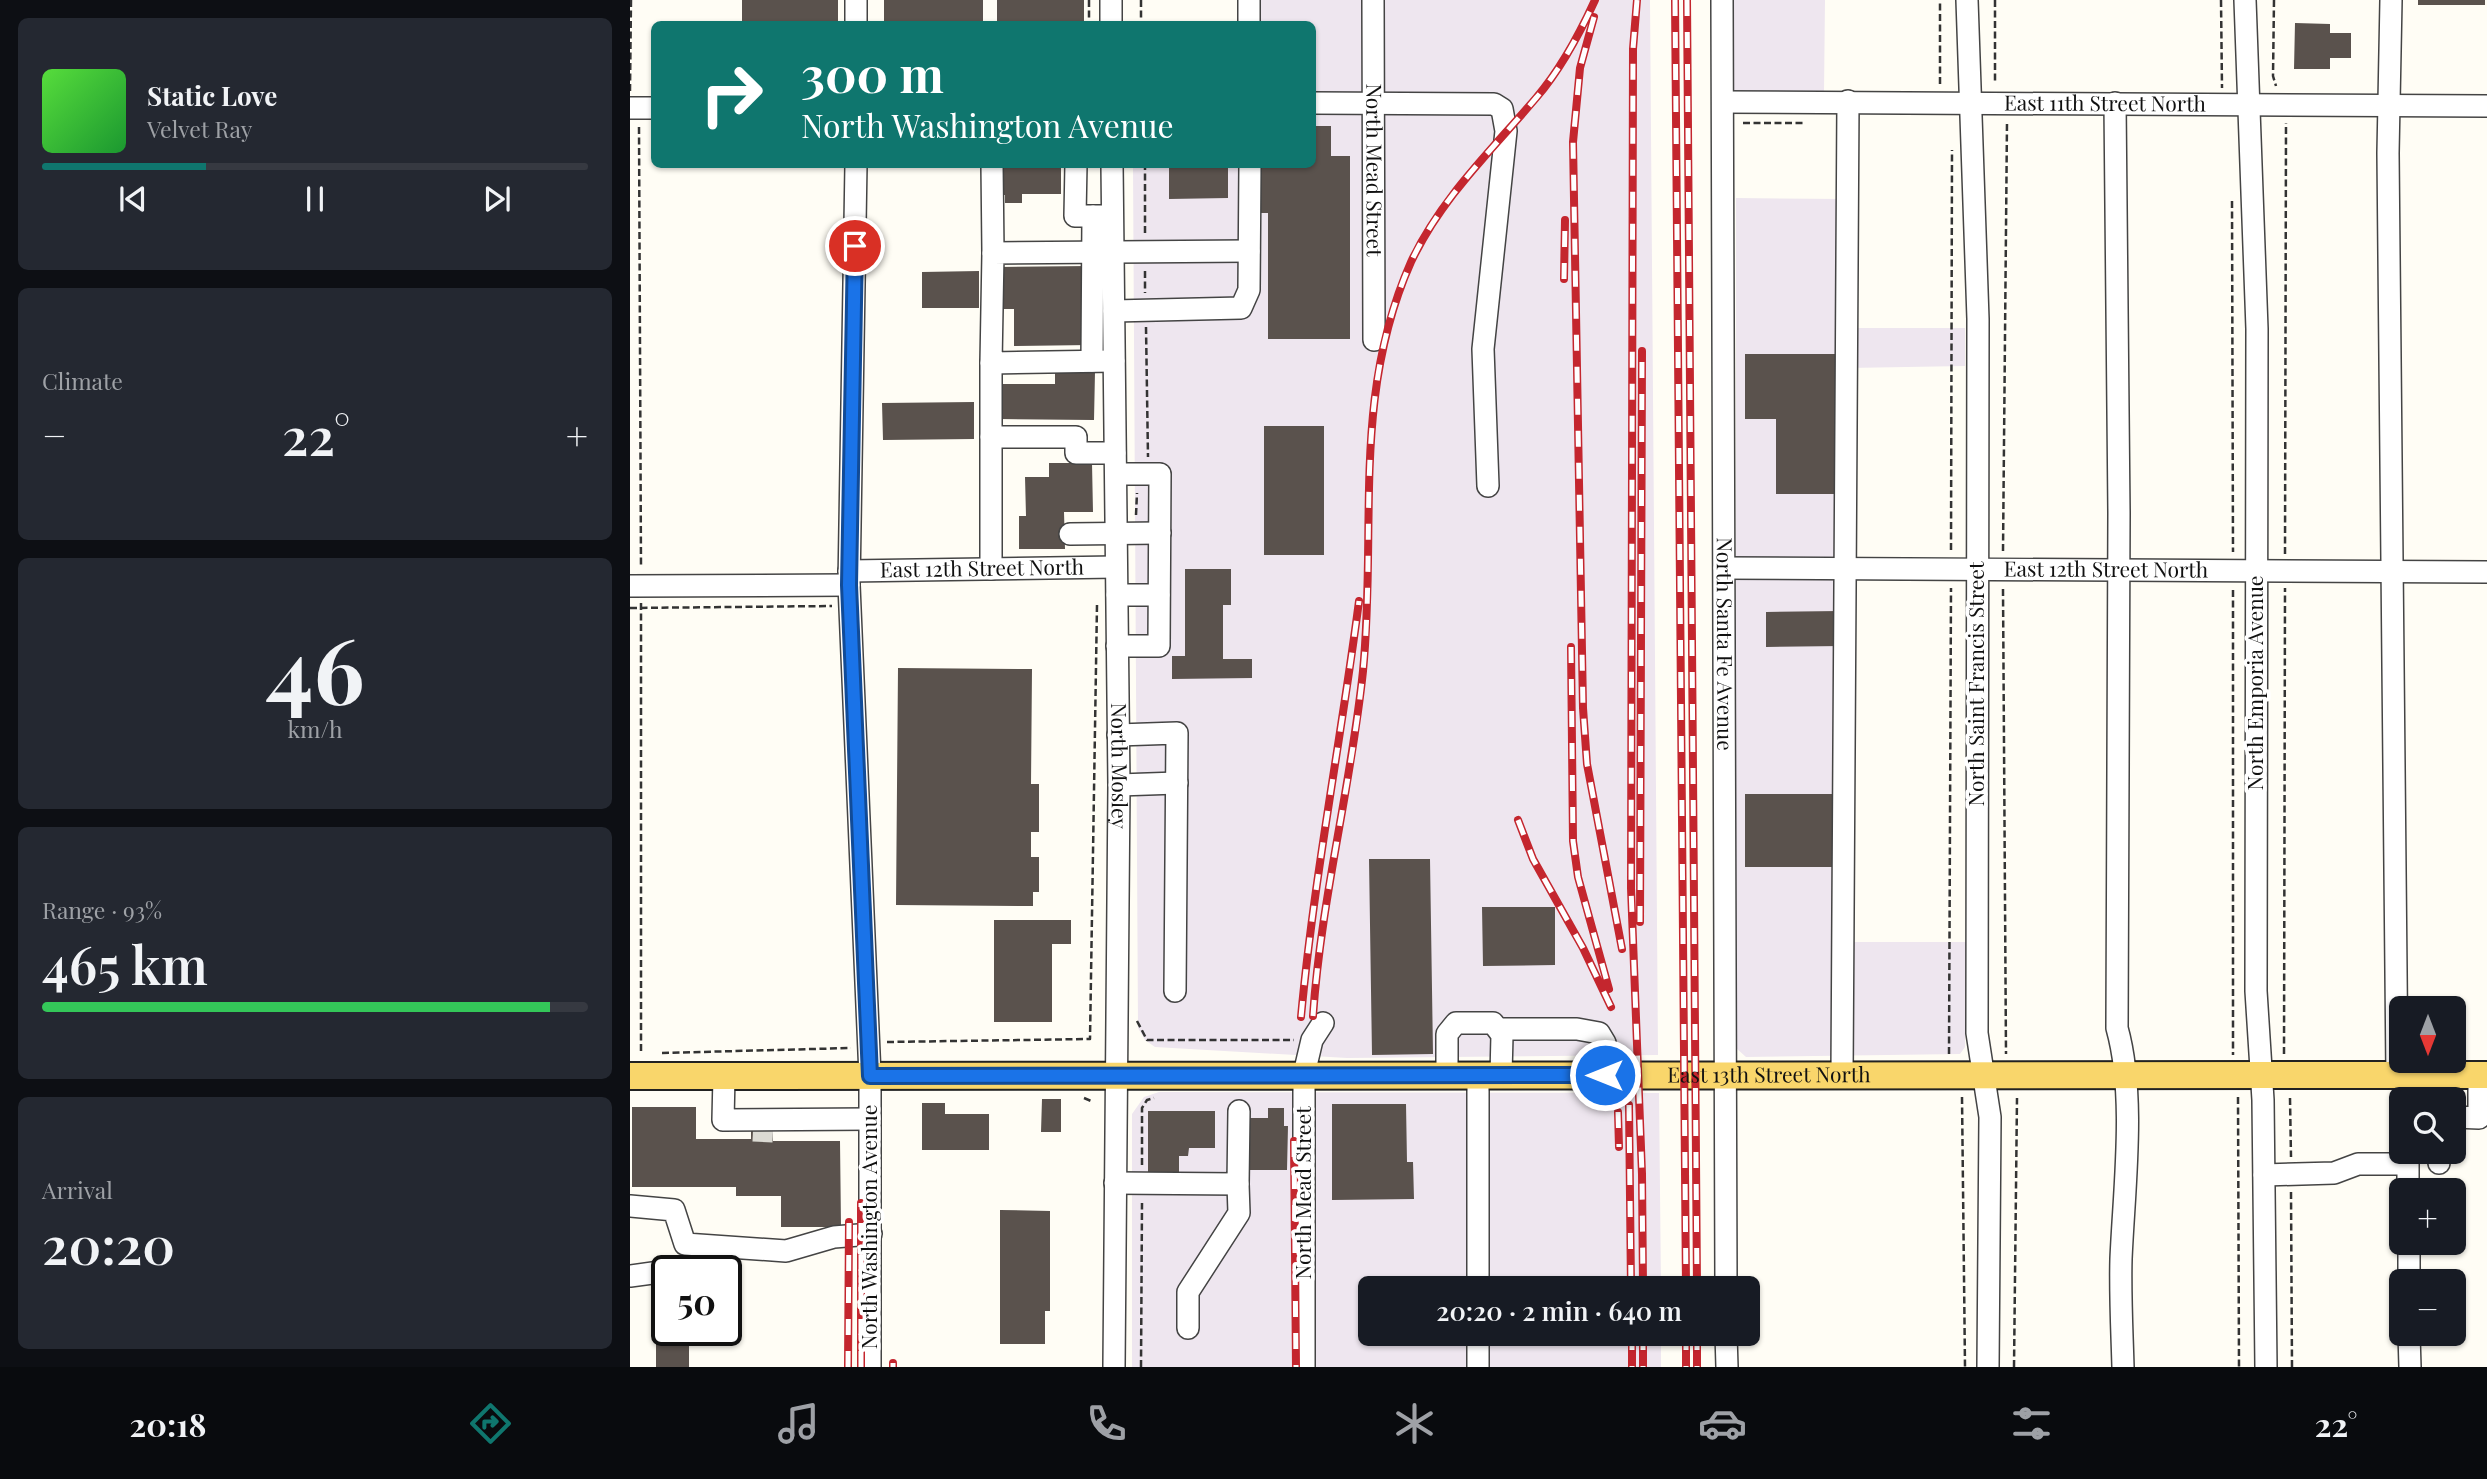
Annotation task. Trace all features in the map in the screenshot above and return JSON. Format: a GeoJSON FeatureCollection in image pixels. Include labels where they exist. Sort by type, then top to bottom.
{"type":"FeatureCollection","features":[{"type":"Feature","properties":{"kind":"main road","name":"East 13th Street North"},"geometry":{"type":"LineString","coordinates":[[630,1076],[2124,1073],[2261,1084],[2407,1083],[2483,1075]]}},
{"type":"Feature","properties":{"kind":"street"},"geometry":{"type":"LineString","coordinates":[[856,0],[856,21]]}},
{"type":"Feature","properties":{"kind":"street"},"geometry":{"type":"LineString","coordinates":[[1111,0],[1111,21]]}},
{"type":"Feature","properties":{"kind":"street"},"geometry":{"type":"LineString","coordinates":[[1249,0],[1249,21]]}},
{"type":"Feature","properties":{"kind":"street","name":"North Mead Street"},"geometry":{"type":"LineString","coordinates":[[1373,0],[1374,340]]}},
{"type":"Feature","properties":{"kind":"street","name":"North Santa Fe Avenue"},"geometry":{"type":"LineString","coordinates":[[1722,0],[1726,1276]]}},
{"type":"Feature","properties":{"kind":"street","name":"North Saint Francis Street"},"geometry":{"type":"LineString","coordinates":[[1967,0],[1978,319],[1977,1033],[1990,1117],[1988,1367]]}},
{"type":"Feature","properties":{"kind":"street","name":"North Emporia Avenue"},"geometry":{"type":"LineString","coordinates":[[2245,0],[2257,329],[2256,991],[2264,1175],[2266,1367]]}},
{"type":"Feature","properties":{"kind":"street"},"geometry":{"type":"LineString","coordinates":[[2390,0],[2390,571],[2394,592],[2407,1083]]}},
{"type":"Feature","properties":{"kind":"street","name":"East 11th Street North"},"geometry":{"type":"LineString","coordinates":[[1723,102],[1848,101],[1969,94],[2115,103],[2249,97],[2281,104],[2487,106]]}},
{"type":"Feature","properties":{"kind":"street"},"geometry":{"type":"LineString","coordinates":[[1842,1074],[1848,101]]}},
{"type":"Feature","properties":{"kind":"street"},"geometry":{"type":"LineString","coordinates":[[1316,103],[1494,104],[1502,109],[1504,150],[1483,348],[1488,486]]}},
{"type":"Feature","properties":{"kind":"street"},"geometry":{"type":"LineString","coordinates":[[2115,103],[2117,1028],[2124,1054],[2123,1367]]}},
{"type":"Feature","properties":{"kind":"street"},"geometry":{"type":"LineString","coordinates":[[630,108],[651,108]]}},
{"type":"Feature","properties":{"kind":"street","name":"North Washington Avenue"},"geometry":{"type":"LineString","coordinates":[[856,168],[849,578],[870,1076],[870,1367]]}},
{"type":"Feature","properties":{"kind":"street"},"geometry":{"type":"LineString","coordinates":[[990,569],[992,168]]}},
{"type":"Feature","properties":{"kind":"street"},"geometry":{"type":"LineString","coordinates":[[1076,168],[1075,216],[1103,216]]}},
{"type":"Feature","properties":{"kind":"street","name":"North Mosley"},"geometry":{"type":"LineString","coordinates":[[1111,168],[1103,216],[1107,321],[1114,361],[1119,785],[1114,1367]]}},
{"type":"Feature","properties":{"kind":"street"},"geometry":{"type":"LineString","coordinates":[[1092,361],[1107,321],[1241,308],[1249,290],[1250,168]]}},
{"type":"Feature","properties":{"kind":"street"},"geometry":{"type":"LineString","coordinates":[[993,253],[1249,251]]}},
{"type":"Feature","properties":{"kind":"street"},"geometry":{"type":"LineString","coordinates":[[991,362],[1114,361]]}},
{"type":"Feature","properties":{"kind":"street"},"geometry":{"type":"LineString","coordinates":[[990,437],[1076,437],[1076,453],[1160,474],[1159,646],[1117,646]]}},
{"type":"Feature","properties":{"kind":"street"},"geometry":{"type":"LineString","coordinates":[[1070,534],[1160,533]]}},
{"type":"Feature","properties":{"kind":"street","name":"East 12th Street North"},"geometry":{"type":"LineString","coordinates":[[630,586],[849,578],[990,569],[1116,567]]}},
{"type":"Feature","properties":{"kind":"street","name":"East 12th Street North"},"geometry":{"type":"LineString","coordinates":[[1724,568],[2487,572]]}},
{"type":"Feature","properties":{"kind":"street"},"geometry":{"type":"LineString","coordinates":[[1117,596],[1159,596]]}},
{"type":"Feature","properties":{"kind":"street"},"geometry":{"type":"LineString","coordinates":[[1118,735],[1177,733],[1175,991]]}},
{"type":"Feature","properties":{"kind":"street"},"geometry":{"type":"LineString","coordinates":[[1119,785],[1177,783]]}},
{"type":"Feature","properties":{"kind":"street","name":"North Mead Street"},"geometry":{"type":"LineString","coordinates":[[1304,1367],[1304,1074],[1310,1047],[1323,1023]]}},
{"type":"Feature","properties":{"kind":"street"},"geometry":{"type":"LineString","coordinates":[[1447,1074],[1447,1034],[1452,1026],[1456,1023],[1493,1023],[1499,1029],[1502,1034],[1489,1074],[1479,1276]]}},
{"type":"Feature","properties":{"kind":"street"},"geometry":{"type":"LineString","coordinates":[[1499,1029],[1577,1029],[1599,1033],[1605,1043],[1605,1075]]}},
{"type":"Feature","properties":{"kind":"street"},"geometry":{"type":"LineString","coordinates":[[2483,1075],[2483,1118]]}},
{"type":"Feature","properties":{"kind":"street"},"geometry":{"type":"LineString","coordinates":[[724,1076],[723,1120],[754,1128],[786,1129],[795,1120]]}},
{"type":"Feature","properties":{"kind":"street"},"geometry":{"type":"LineString","coordinates":[[1188,1328],[1188,1292],[1239,1213],[1239,1111]]}},
{"type":"Feature","properties":{"kind":"street"},"geometry":{"type":"LineString","coordinates":[[754,1128],[795,1120],[870,1119]]}},
{"type":"Feature","properties":{"kind":"street"},"geometry":{"type":"LineString","coordinates":[[2264,1175],[2334,1173],[2358,1164],[2389,1160]]}},
{"type":"Feature","properties":{"kind":"street"},"geometry":{"type":"LineString","coordinates":[[1115,1183],[1238,1184]]}},
{"type":"Feature","properties":{"kind":"street"},"geometry":{"type":"LineString","coordinates":[[630,1206],[674,1210],[685,1244]]}},
{"type":"Feature","properties":{"kind":"street"},"geometry":{"type":"LineString","coordinates":[[685,1244],[786,1251],[841,1236],[871,1234]]}},
{"type":"Feature","properties":{"kind":"street"},"geometry":{"type":"LineString","coordinates":[[678,1255],[685,1244]]}},
{"type":"Feature","properties":{"kind":"street"},"geometry":{"type":"LineString","coordinates":[[630,1276],[651,1273]]}},
{"type":"Feature","properties":{"kind":"street"},"geometry":{"type":"LineString","coordinates":[[1478,1346],[1478,1367]]}},
{"type":"Feature","properties":{"kind":"street"},"geometry":{"type":"LineString","coordinates":[[1726,1346],[1727,1367]]}},
{"type":"Feature","properties":{"kind":"street"},"geometry":{"type":"LineString","coordinates":[[2409,1346],[2410,1367]]}},
{"type":"Feature","properties":{"kind":"path"},"geometry":{"type":"LineString","coordinates":[[630,94],[631,0]]}},
{"type":"Feature","properties":{"kind":"path"},"geometry":{"type":"LineString","coordinates":[[1089,0],[1089,21]]}},
{"type":"Feature","properties":{"kind":"path"},"geometry":{"type":"LineString","coordinates":[[1141,0],[1141,21]]}},
{"type":"Feature","properties":{"kind":"path"},"geometry":{"type":"LineString","coordinates":[[1940,0],[1940,86],[1969,94]]}},
{"type":"Feature","properties":{"kind":"path"},"geometry":{"type":"LineString","coordinates":[[2221,0],[2222,90],[2249,97],[2278,90],[2273,76],[2274,0]]}},
{"type":"Feature","properties":{"kind":"path"},"geometry":{"type":"LineString","coordinates":[[2281,104],[2286,122],[2284,1055]]}},
{"type":"Feature","properties":{"kind":"path"},"geometry":{"type":"LineString","coordinates":[[1743,123],[1808,122]]}},
{"type":"Feature","properties":{"kind":"path"},"geometry":{"type":"LineString","coordinates":[[1952,149],[1949,1054],[1959,1054]]}},
{"type":"Feature","properties":{"kind":"path"},"geometry":{"type":"LineString","coordinates":[[1090,1039],[1097,605]]}},
{"type":"Feature","properties":{"kind":"path"},"geometry":{"type":"LineString","coordinates":[[630,608],[839,606]]}},
{"type":"Feature","properties":{"kind":"path"},"geometry":{"type":"LineString","coordinates":[[1147,1040],[1289,1038],[1310,1047]]}},
{"type":"Feature","properties":{"kind":"path"},"geometry":{"type":"LineString","coordinates":[[2239,1367],[2238,1094],[2261,1084],[2290,1094],[2292,1367]]}},
{"type":"Feature","properties":{"kind":"path"},"geometry":{"type":"LineString","coordinates":[[1962,1094],[1965,1367]]}},
{"type":"Feature","properties":{"kind":"path"},"geometry":{"type":"LineString","coordinates":[[2014,1367],[2018,1095]]}},
{"type":"Feature","properties":{"kind":"path"},"geometry":{"type":"LineString","coordinates":[[1141,1367],[1142,1108],[1147,1100]]}},
{"type":"Feature","properties":{"kind":"shaded area"},"geometry":{"type":"Polygon","coordinates":[[[1245,0],[1650,0],[1658,1055],[1347,1058],[1155,1047],[1145,1040],[1138,1028],[1133,168],[1316,168],[1316,21],[1245,21],[1245,0]]]}},
{"type":"Feature","properties":{"kind":"shaded area"},"geometry":{"type":"Polygon","coordinates":[[[1729,0],[1825,0],[1824,92],[1738,92],[1731,89],[1729,0]]]}},
{"type":"Feature","properties":{"kind":"shaded area"},"geometry":{"type":"Polygon","coordinates":[[[1736,198],[1844,199],[1847,328],[1965,328],[1965,366],[1848,368],[1852,942],[1966,942],[1965,1047],[1960,1054],[1746,1057],[1736,1048],[1736,198]]]}},
{"type":"Feature","properties":{"kind":"shaded area"},"geometry":{"type":"Polygon","coordinates":[[[1159,1092],[1659,1093],[1661,1276],[1358,1276],[1358,1346],[1661,1346],[1661,1367],[1132,1367],[1132,1114],[1144,1097],[1159,1092]]]}},
{"type":"Feature","properties":{"kind":"building"},"geometry":{"type":"Polygon","coordinates":[[[742,0],[838,0],[838,21],[742,21],[742,0]]]}},
{"type":"Feature","properties":{"kind":"building"},"geometry":{"type":"Polygon","coordinates":[[[884,0],[983,0],[983,21],[884,21],[884,0]]]}},
{"type":"Feature","properties":{"kind":"building"},"geometry":{"type":"Polygon","coordinates":[[[997,0],[1084,0],[1084,21],[997,21],[997,0]]]}},
{"type":"Feature","properties":{"kind":"building"},"geometry":{"type":"Polygon","coordinates":[[[2418,0],[2485,0],[2485,5],[2418,5],[2418,0]]]}},
{"type":"Feature","properties":{"kind":"building"},"geometry":{"type":"Polygon","coordinates":[[[2295,23],[2330,24],[2330,33],[2351,33],[2351,58],[2330,58],[2330,69],[2294,69],[2295,23]]]}},
{"type":"Feature","properties":{"kind":"building"},"geometry":{"type":"Polygon","coordinates":[[[1316,126],[1331,126],[1331,156],[1350,156],[1350,339],[1268,339],[1268,213],[1261,213],[1261,168],[1316,168],[1316,126]]]}},
{"type":"Feature","properties":{"kind":"building"},"geometry":{"type":"Polygon","coordinates":[[[999,168],[1061,168],[1061,194],[1022,194],[1022,203],[1005,203],[1005,195],[999,195],[999,168]]]}},
{"type":"Feature","properties":{"kind":"building"},"geometry":{"type":"Polygon","coordinates":[[[1169,168],[1228,168],[1228,198],[1169,199],[1169,168]]]}},
{"type":"Feature","properties":{"kind":"building"},"geometry":{"type":"Polygon","coordinates":[[[1089,266],[1090,345],[1014,346],[1014,309],[1000,309],[1000,267],[1089,266]]]}},
{"type":"Feature","properties":{"kind":"building"},"geometry":{"type":"Polygon","coordinates":[[[979,271],[979,308],[922,308],[922,272],[979,271]]]}},
{"type":"Feature","properties":{"kind":"building"},"geometry":{"type":"Polygon","coordinates":[[[1745,354],[1840,354],[1839,494],[1776,494],[1776,419],[1745,419],[1745,354]]]}},
{"type":"Feature","properties":{"kind":"building"},"geometry":{"type":"Polygon","coordinates":[[[1055,371],[1095,372],[1094,420],[1000,419],[1000,384],[1055,384],[1055,371]]]}},
{"type":"Feature","properties":{"kind":"building"},"geometry":{"type":"Polygon","coordinates":[[[974,402],[974,439],[883,440],[882,403],[974,402]]]}},
{"type":"Feature","properties":{"kind":"building"},"geometry":{"type":"Polygon","coordinates":[[[1264,426],[1324,426],[1324,555],[1264,555],[1264,426]]]}},
{"type":"Feature","properties":{"kind":"building"},"geometry":{"type":"Polygon","coordinates":[[[1049,463],[1092,463],[1093,512],[1064,512],[1065,549],[1019,549],[1019,516],[1026,516],[1025,477],[1049,477],[1049,463]]]}},
{"type":"Feature","properties":{"kind":"building"},"geometry":{"type":"Polygon","coordinates":[[[1185,569],[1231,569],[1231,605],[1223,605],[1223,659],[1252,659],[1252,678],[1172,679],[1172,656],[1185,656],[1185,569]]]}},
{"type":"Feature","properties":{"kind":"building"},"geometry":{"type":"Polygon","coordinates":[[[1840,611],[1841,646],[1766,647],[1766,612],[1840,611]]]}},
{"type":"Feature","properties":{"kind":"building"},"geometry":{"type":"Polygon","coordinates":[[[898,668],[1032,669],[1031,784],[1039,784],[1039,832],[1031,832],[1031,857],[1039,857],[1039,892],[1033,892],[1033,906],[896,905],[898,668]]]}},
{"type":"Feature","properties":{"kind":"building"},"geometry":{"type":"Polygon","coordinates":[[[1745,794],[1834,794],[1834,867],[1745,867],[1745,794]]]}},
{"type":"Feature","properties":{"kind":"building"},"geometry":{"type":"Polygon","coordinates":[[[1369,859],[1430,859],[1433,1054],[1372,1055],[1369,859]]]}},
{"type":"Feature","properties":{"kind":"building"},"geometry":{"type":"Polygon","coordinates":[[[1482,907],[1555,907],[1555,965],[1483,966],[1482,907]]]}},
{"type":"Feature","properties":{"kind":"building"},"geometry":{"type":"Polygon","coordinates":[[[994,920],[1071,920],[1071,944],[1052,944],[1052,1022],[994,1022],[994,920]]]}},
{"type":"Feature","properties":{"kind":"building"},"geometry":{"type":"Polygon","coordinates":[[[1042,1099],[1061,1099],[1061,1132],[1041,1132],[1042,1099]]]}},
{"type":"Feature","properties":{"kind":"building"},"geometry":{"type":"Polygon","coordinates":[[[922,1103],[945,1103],[945,1114],[989,1114],[989,1150],[922,1150],[922,1103]]]}},
{"type":"Feature","properties":{"kind":"building"},"geometry":{"type":"Polygon","coordinates":[[[1332,1104],[1406,1104],[1407,1162],[1413,1162],[1414,1199],[1332,1200],[1332,1104]]]}},
{"type":"Feature","properties":{"kind":"building"},"geometry":{"type":"Polygon","coordinates":[[[632,1107],[696,1107],[696,1139],[751,1139],[751,1125],[773,1125],[773,1141],[840,1141],[841,1227],[781,1227],[781,1196],[736,1196],[736,1187],[632,1187],[632,1107]]]}},
{"type":"Feature","properties":{"kind":"building"},"geometry":{"type":"Polygon","coordinates":[[[1268,1108],[1284,1108],[1284,1126],[1288,1126],[1287,1170],[1250,1170],[1250,1118],[1268,1118],[1268,1108]]]}},
{"type":"Feature","properties":{"kind":"building"},"geometry":{"type":"Polygon","coordinates":[[[1148,1111],[1215,1111],[1215,1148],[1189,1148],[1188,1156],[1179,1156],[1179,1172],[1148,1172],[1148,1111]]]}},
{"type":"Feature","properties":{"kind":"building"},"geometry":{"type":"Polygon","coordinates":[[[1000,1210],[1050,1211],[1050,1311],[1045,1311],[1045,1344],[1000,1344],[1000,1210]]]}},
{"type":"Feature","properties":{"kind":"building"},"geometry":{"type":"Polygon","coordinates":[[[656,1346],[689,1346],[689,1367],[656,1367],[656,1346]]]}},
{"type":"Feature","properties":{"kind":"tunnel"},"geometry":{"type":"LineString","coordinates":[[753,1131],[773,1132]]}},
{"type":"Feature","properties":{"kind":"railway"},"geometry":{"type":"LineString","coordinates":[[1313,1016],[1322,929],[1363,671],[1373,413],[1380,363],[1392,313],[1411,262],[1437,217],[1468,176],[1545,87],[1569,51],[1595,0]]}},
{"type":"Feature","properties":{"kind":"railway"},"geometry":{"type":"LineString","coordinates":[[1637,0],[1633,49],[1631,888],[1642,1174],[1643,1276]]}},
{"type":"Feature","properties":{"kind":"railway"},"geometry":{"type":"LineString","coordinates":[[1675,0],[1686,1276]]}},
{"type":"Feature","properties":{"kind":"railway"},"geometry":{"type":"LineString","coordinates":[[1687,0],[1697,1276]]}},
{"type":"Feature","properties":{"kind":"railway"},"geometry":{"type":"LineString","coordinates":[[1594,17],[1580,68],[1573,142],[1583,708],[1587,764],[1622,949]]}},
{"type":"Feature","properties":{"kind":"railway"},"geometry":{"type":"LineString","coordinates":[[1564,279],[1565,220]]}},
{"type":"Feature","properties":{"kind":"railway"},"geometry":{"type":"LineString","coordinates":[[1640,922],[1642,351]]}},
{"type":"Feature","properties":{"kind":"railway"},"geometry":{"type":"LineString","coordinates":[[1301,1017],[1313,912],[1359,601]]}},
{"type":"Feature","properties":{"kind":"railway"},"geometry":{"type":"LineString","coordinates":[[1571,647],[1573,841],[1578,877],[1609,989]]}},
{"type":"Feature","properties":{"kind":"railway"},"geometry":{"type":"LineString","coordinates":[[1518,820],[1533,859],[1583,948],[1611,1007]]}},
{"type":"Feature","properties":{"kind":"railway"},"geometry":{"type":"LineString","coordinates":[[1629,1105],[1631,1276]]}},
{"type":"Feature","properties":{"kind":"railway"},"geometry":{"type":"LineString","coordinates":[[1618,1112],[1619,1147]]}},
{"type":"Feature","properties":{"kind":"railway"},"geometry":{"type":"LineString","coordinates":[[1294,1141],[1296,1367]]}},
{"type":"Feature","properties":{"kind":"railway"},"geometry":{"type":"LineString","coordinates":[[861,1203],[861,1367]]}},
{"type":"Feature","properties":{"kind":"railway"},"geometry":{"type":"LineString","coordinates":[[848,1367],[849,1222]]}},
{"type":"Feature","properties":{"kind":"railway"},"geometry":{"type":"LineString","coordinates":[[1632,1346],[1632,1367]]}},
{"type":"Feature","properties":{"kind":"railway"},"geometry":{"type":"LineString","coordinates":[[1643,1346],[1643,1367]]}},
{"type":"Feature","properties":{"kind":"railway"},"geometry":{"type":"LineString","coordinates":[[1686,1346],[1686,1367]]}},
{"type":"Feature","properties":{"kind":"railway"},"geometry":{"type":"LineString","coordinates":[[1697,1346],[1697,1367]]}},
{"type":"Feature","properties":{"kind":"route"},"geometry":{"type":"LineString","coordinates":[[855,246],[849,585],[870,1076],[1605,1075]]}}]}
